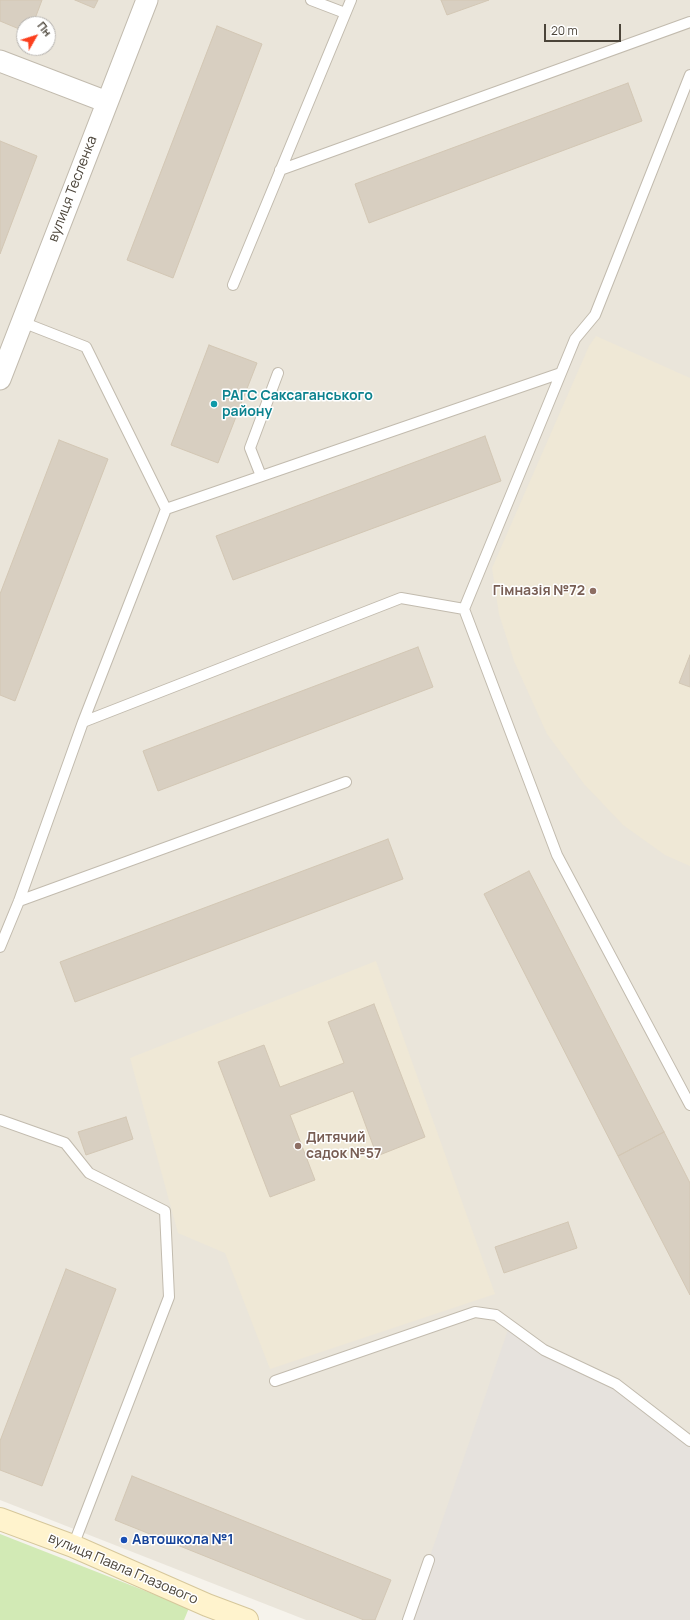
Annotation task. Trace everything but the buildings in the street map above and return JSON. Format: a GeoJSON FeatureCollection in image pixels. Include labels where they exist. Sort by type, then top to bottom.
{"type":"FeatureCollection","features":[{"type":"Feature","properties":{"kind":"street","name":"вулиця Тесленка"},"geometry":{"type":"LineString","coordinates":[[0,379],[147,0]]}},
{"type":"Feature","properties":{"kind":"street"},"geometry":{"type":"LineString","coordinates":[[0,61],[107,102]]}},
{"type":"Feature","properties":{"kind":"street","name":"вулиця Павла Глазового"},"geometry":{"type":"LineString","coordinates":[[0,1519],[73,1546],[206,1605],[247,1620]]}},
{"type":"Feature","properties":{"kind":"lane"},"geometry":{"type":"LineString","coordinates":[[311,0],[346,13]]}},
{"type":"Feature","properties":{"kind":"lane"},"geometry":{"type":"LineString","coordinates":[[233,285],[351,0]]}},
{"type":"Feature","properties":{"kind":"lane"},"geometry":{"type":"LineString","coordinates":[[280,170],[690,22]]}},
{"type":"Feature","properties":{"kind":"lane"},"geometry":{"type":"LineString","coordinates":[[690,75],[595,315],[575,339],[464,609],[557,855],[690,1105]]}},
{"type":"Feature","properties":{"kind":"lane"},"geometry":{"type":"LineString","coordinates":[[0,947],[19,901],[83,722],[166,509],[86,347],[22,322]]}},
{"type":"Feature","properties":{"kind":"lane"},"geometry":{"type":"LineString","coordinates":[[261,476],[250,448],[278,373]]}},
{"type":"Feature","properties":{"kind":"lane"},"geometry":{"type":"LineString","coordinates":[[166,509],[561,373]]}},
{"type":"Feature","properties":{"kind":"lane"},"geometry":{"type":"LineString","coordinates":[[83,722],[401,598],[464,609]]}},
{"type":"Feature","properties":{"kind":"lane"},"geometry":{"type":"LineString","coordinates":[[19,901],[346,782]]}},
{"type":"Feature","properties":{"kind":"lane"},"geometry":{"type":"LineString","coordinates":[[0,1120],[65,1143],[89,1172],[165,1211],[169,1297],[73,1546]]}},
{"type":"Feature","properties":{"kind":"lane"},"geometry":{"type":"LineString","coordinates":[[275,1381],[475,1312],[496,1315],[544,1350],[616,1384],[690,1441]]}},
{"type":"Feature","properties":{"kind":"lane"},"geometry":{"type":"LineString","coordinates":[[408,1620],[429,1560]]}},
{"type":"Feature","properties":{"kind":"shaded area"},"geometry":{"type":"Polygon","coordinates":[[[0,0],[690,0],[690,1620],[306,1620],[0,1500],[0,0]]]}},
{"type":"Feature","properties":{"kind":"shaded area","name":"Гімназія №72"},"geometry":{"type":"Polygon","coordinates":[[[596,336],[690,378],[690,866],[665,855],[623,825],[584,784],[547,734],[514,661],[499,614],[492,568],[589,346],[596,336]]]}},
{"type":"Feature","properties":{"kind":"shaded area","name":"Дитячий садок №57"},"geometry":{"type":"Polygon","coordinates":[[[376,961],[495,1294],[270,1369],[225,1253],[178,1233],[130,1058],[376,961]]]}},
{"type":"Feature","properties":{"kind":"shaded area"},"geometry":{"type":"Polygon","coordinates":[[[510,1324],[530,1341],[590,1371],[690,1441],[690,1620],[408,1620],[510,1324]]]}},
{"type":"Feature","properties":{"kind":"green space"},"geometry":{"type":"Polygon","coordinates":[[[0,1534],[189,1608],[184,1620],[0,1620],[0,1534]]]}},
{"type":"Feature","properties":{"kind":"place","name":"РАГС Саксаганського району"},"geometry":{"type":"Point","coordinates":[214,404]}},
{"type":"Feature","properties":{"kind":"place","name":"Гімназія №72"},"geometry":{"type":"Point","coordinates":[593,591]}},
{"type":"Feature","properties":{"kind":"place","name":"Дитячий садок №57"},"geometry":{"type":"Point","coordinates":[298,1146]}},
{"type":"Feature","properties":{"kind":"place","name":"Автошкола №1"},"geometry":{"type":"Point","coordinates":[124,1540]}}]}
